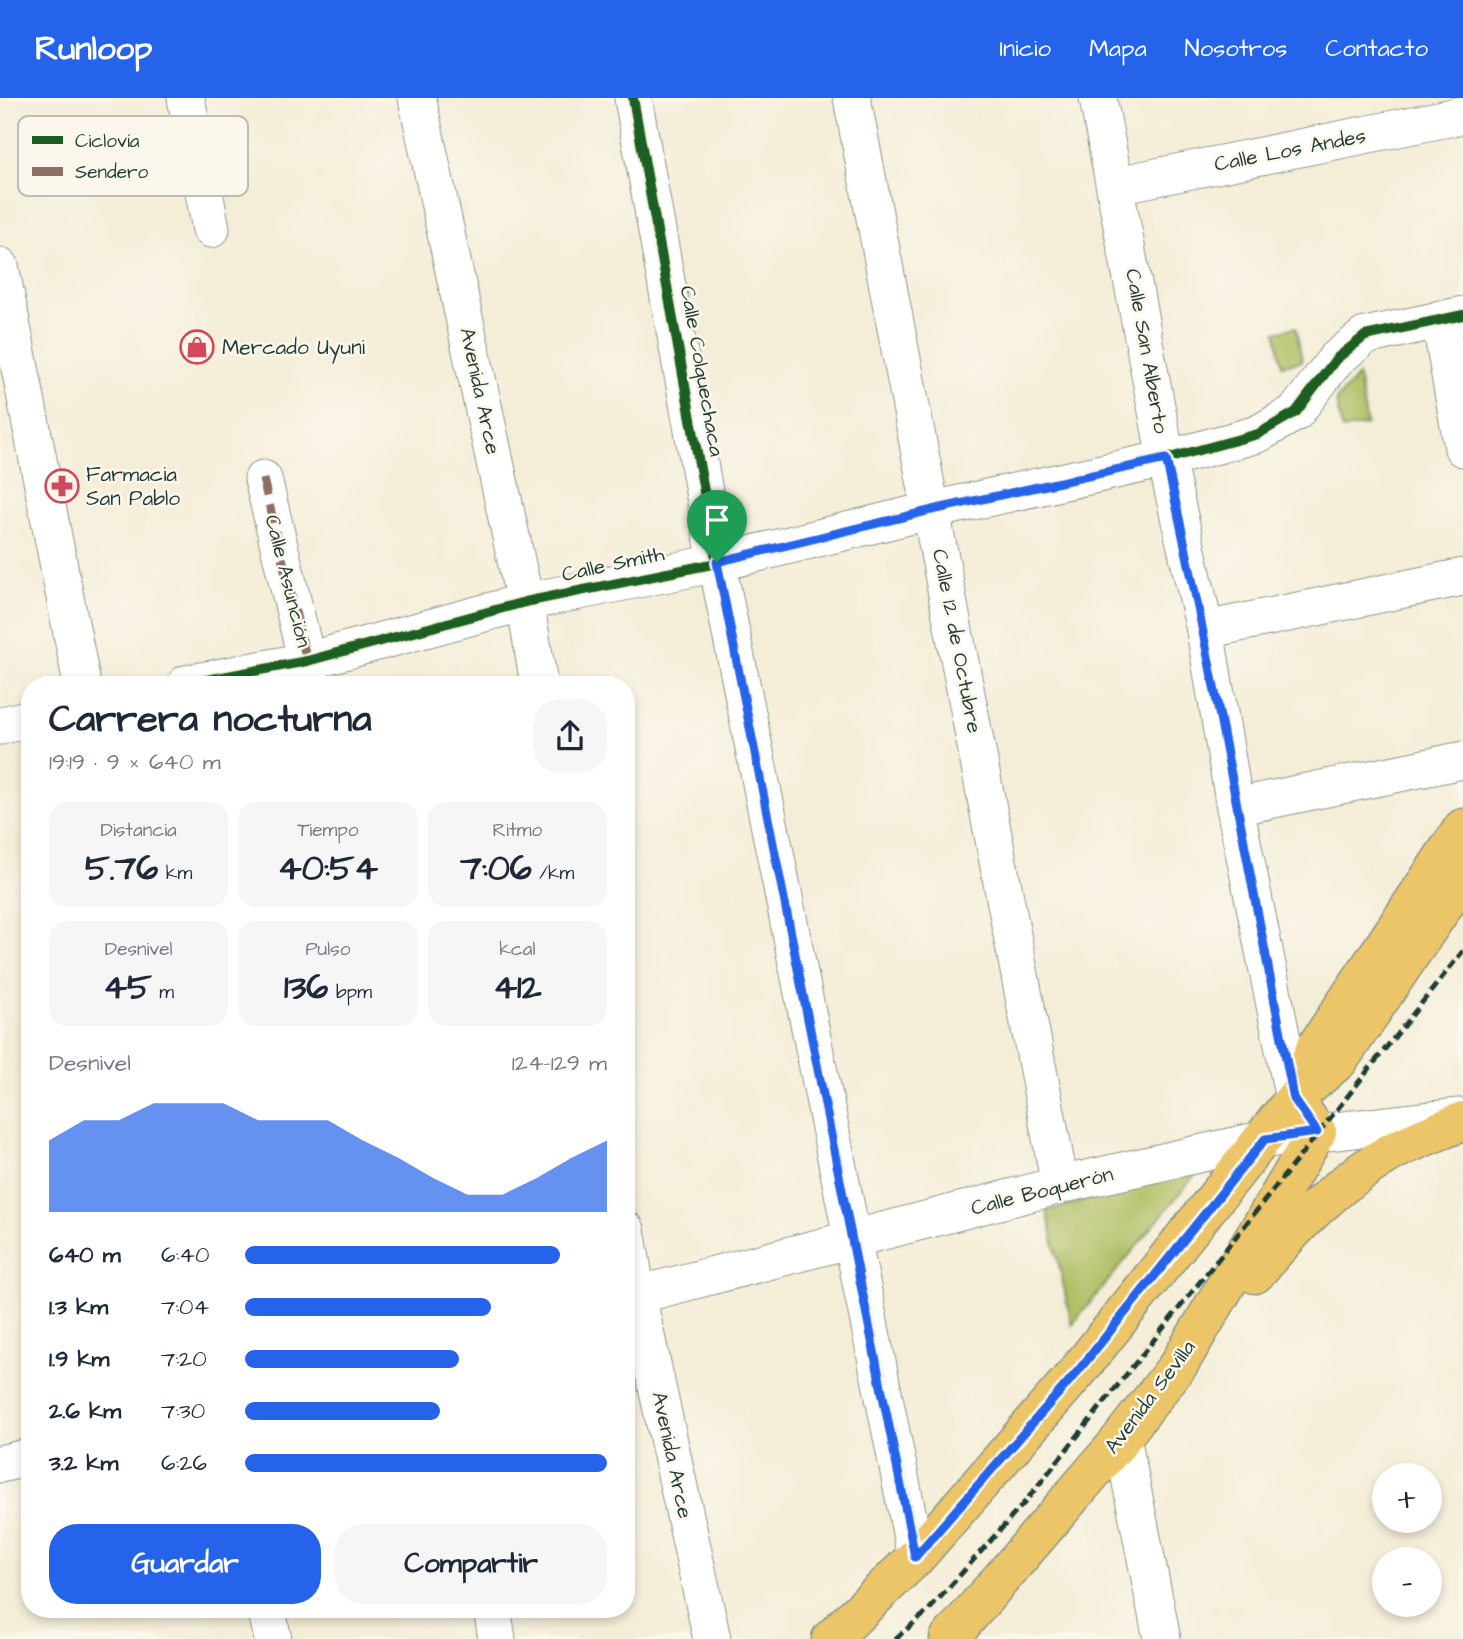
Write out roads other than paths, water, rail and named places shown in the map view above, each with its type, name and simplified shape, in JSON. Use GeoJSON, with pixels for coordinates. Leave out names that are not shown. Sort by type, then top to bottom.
{"type":"FeatureCollection","features":[{"type":"Feature","properties":{"kind":"main road"},"geometry":{"type":"LineString","coordinates":[[831,1639],[915,1557],[1078,1371],[1265,1139],[1294,1099],[1316,1047],[1463,828]]}},
{"type":"Feature","properties":{"kind":"main road"},"geometry":{"type":"LineString","coordinates":[[1294,1099],[1339,1060],[1463,877]]}},
{"type":"Feature","properties":{"kind":"main road","name":"Calle San Alberto"},"geometry":{"type":"LineString","coordinates":[[1294,1099],[1317,1132]]}},
{"type":"Feature","properties":{"kind":"main road"},"geometry":{"type":"LineString","coordinates":[[1179,1364],[1290,1232],[1340,1186],[1389,1154],[1463,1119]]}},
{"type":"Feature","properties":{"kind":"main road","name":"Avenida Sevilla"},"geometry":{"type":"LineString","coordinates":[[949,1639],[1122,1437],[1179,1364],[1317,1132]]}},
{"type":"Feature","properties":{"kind":"street"},"geometry":{"type":"LineString","coordinates":[[186,98],[189,116]]}},
{"type":"Feature","properties":{"kind":"street","name":"Avenida Arce"},"geometry":{"type":"LineString","coordinates":[[417,98],[526,602],[538,676]]}},
{"type":"Feature","properties":{"kind":"street","name":"Calle Colquechaca"},"geometry":{"type":"LineString","coordinates":[[633,98],[717,562],[915,1557]]}},
{"type":"Feature","properties":{"kind":"street","name":"Calle 12 de Octubre"},"geometry":{"type":"LineString","coordinates":[[852,98],[1060,1185]]}},
{"type":"Feature","properties":{"kind":"street","name":"Calle San Alberto"},"geometry":{"type":"LineString","coordinates":[[1098,98],[1117,185],[1166,459],[1205,630],[1235,807],[1294,1099]]}},
{"type":"Feature","properties":{"kind":"street","name":"Calle Los Andes"},"geometry":{"type":"LineString","coordinates":[[1117,185],[1463,115]]}},
{"type":"Feature","properties":{"kind":"street"},"geometry":{"type":"LineString","coordinates":[[205,196],[211,229]]}},
{"type":"Feature","properties":{"kind":"street"},"geometry":{"type":"LineString","coordinates":[[0,266],[80,676]]}},
{"type":"Feature","properties":{"kind":"street"},"geometry":{"type":"LineString","coordinates":[[1451,317],[1463,448]]}},
{"type":"Feature","properties":{"kind":"street","name":"Calle Smith"},"geometry":{"type":"LineString","coordinates":[[268,676],[309,672],[526,602],[717,562],[932,510],[1166,459],[1258,434],[1296,412],[1336,359],[1365,336],[1451,317]]}},
{"type":"Feature","properties":{"kind":"street","name":"Calle Asunción"},"geometry":{"type":"LineString","coordinates":[[263,479],[309,672]]}},
{"type":"Feature","properties":{"kind":"street"},"geometry":{"type":"LineString","coordinates":[[1205,630],[1463,577]]}},
{"type":"Feature","properties":{"kind":"street"},"geometry":{"type":"LineString","coordinates":[[0,726],[21,720]]}},
{"type":"Feature","properties":{"kind":"street"},"geometry":{"type":"LineString","coordinates":[[1235,807],[1463,760]]}},
{"type":"Feature","properties":{"kind":"street","name":"Calle Boquerón"},"geometry":{"type":"LineString","coordinates":[[635,1295],[1060,1185],[1265,1139],[1463,1119]]}},
{"type":"Feature","properties":{"kind":"street","name":"Avenida Arce"},"geometry":{"type":"LineString","coordinates":[[635,1309],[712,1639]]}},
{"type":"Feature","properties":{"kind":"street"},"geometry":{"type":"LineString","coordinates":[[1122,1437],[1162,1639]]}},
{"type":"Feature","properties":{"kind":"street"},"geometry":{"type":"LineString","coordinates":[[0,1464],[21,1459]]}},
{"type":"Feature","properties":{"kind":"street"},"geometry":{"type":"LineString","coordinates":[[268,1618],[273,1639]]}},
{"type":"Feature","properties":{"kind":"street"},"geometry":{"type":"LineString","coordinates":[[494,1618],[497,1639]]}},
{"type":"Feature","properties":{"kind":"railway"},"geometry":{"type":"LineString","coordinates":[[895,1639],[928,1611],[1025,1502],[1463,951]]}},
{"type":"Feature","properties":{"kind":"place","name":"Mercado Uyuni"},"geometry":{"type":"Point","coordinates":[197,347]}},
{"type":"Feature","properties":{"kind":"place","name":"Farmacia San Pablo"},"geometry":{"type":"Point","coordinates":[62,486]}}]}
